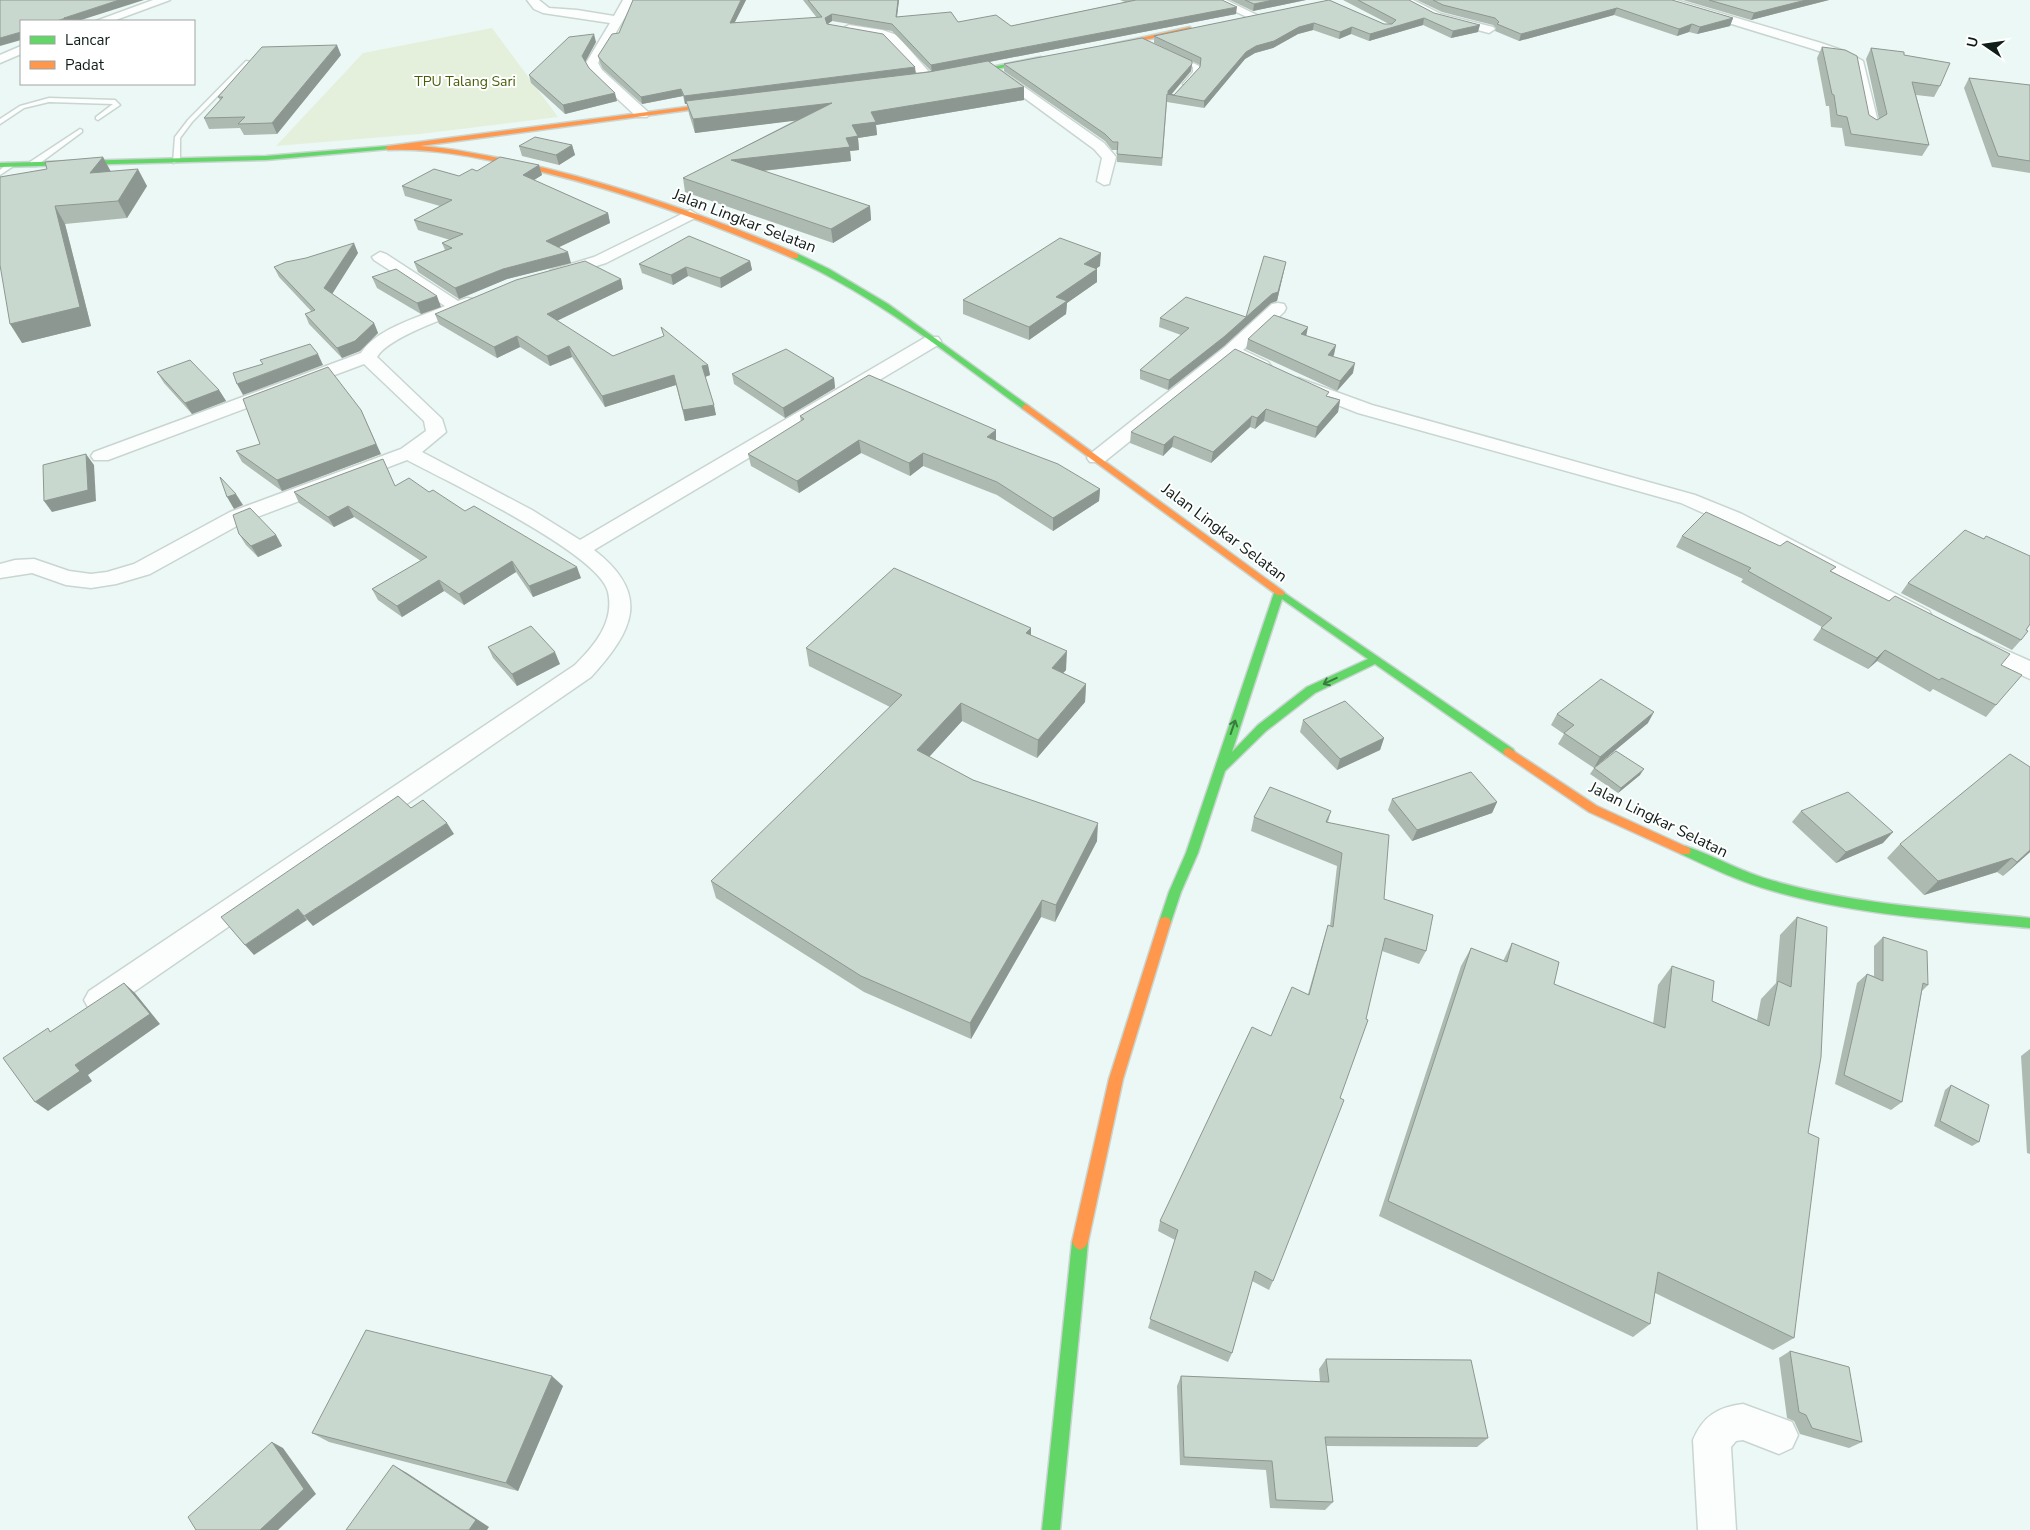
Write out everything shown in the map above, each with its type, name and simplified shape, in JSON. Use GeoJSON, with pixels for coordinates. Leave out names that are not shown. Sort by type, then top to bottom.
{"type":"FeatureCollection","features":[{"type":"Feature","properties":{"kind":"main road"},"geometry":{"type":"LineString","coordinates":[[1234,20],[1258,15]]}},
{"type":"Feature","properties":{"kind":"main road"},"geometry":{"type":"LineString","coordinates":[[1092,49],[1205,26]]}},
{"type":"Feature","properties":{"kind":"main road"},"geometry":{"type":"LineString","coordinates":[[933,78],[1056,56]]}},
{"type":"Feature","properties":{"kind":"main road"},"geometry":{"type":"LineString","coordinates":[[5,165],[266,158],[406,146],[740,102]]}},
{"type":"Feature","properties":{"kind":"main road","name":"Jalan Lingkar Selatan"},"geometry":{"type":"LineString","coordinates":[[406,146],[448,150],[551,170],[690,215],[768,244],[821,267],[864,291],[1097,458],[1279,593],[1593,809],[1734,874],[1788,890],[1926,912],[2030,923]]}},
{"type":"Feature","properties":{"kind":"main road"},"geometry":{"type":"LineString","coordinates":[[1051,1530],[1052,1503],[1078,1249],[1116,1079],[1175,892],[1192,853],[1217,773],[1279,593]]}},
{"type":"Feature","properties":{"kind":"main road"},"geometry":{"type":"LineString","coordinates":[[1217,773],[1262,728],[1311,690],[1375,660]]}},
{"type":"Feature","properties":{"kind":"street"},"geometry":{"type":"LineString","coordinates":[[105,20],[164,0]]}},
{"type":"Feature","properties":{"kind":"street"},"geometry":{"type":"LineString","coordinates":[[533,0],[538,7],[547,11],[577,13],[615,20]]}},
{"type":"Feature","properties":{"kind":"street"},"geometry":{"type":"LineString","coordinates":[[629,0],[615,20],[604,49],[592,63],[596,72],[642,114]]}},
{"type":"Feature","properties":{"kind":"street"},"geometry":{"type":"LineString","coordinates":[[1217,0],[1258,15]]}},
{"type":"Feature","properties":{"kind":"street"},"geometry":{"type":"LineString","coordinates":[[1404,0],[1437,16],[1489,29]]}},
{"type":"Feature","properties":{"kind":"street"},"geometry":{"type":"LineString","coordinates":[[1664,0],[1817,46],[1854,60],[1859,64],[1872,126]]}},
{"type":"Feature","properties":{"kind":"street"},"geometry":{"type":"LineString","coordinates":[[832,27],[888,36],[933,78]]}},
{"type":"Feature","properties":{"kind":"street"},"geometry":{"type":"LineString","coordinates":[[0,59],[20,50]]}},
{"type":"Feature","properties":{"kind":"street"},"geometry":{"type":"LineString","coordinates":[[991,68],[1099,146],[1109,158],[1104,182]]}},
{"type":"Feature","properties":{"kind":"street"},"geometry":{"type":"LineString","coordinates":[[542,277],[600,260],[690,215]]}},
{"type":"Feature","properties":{"kind":"street"},"geometry":{"type":"LineString","coordinates":[[380,257],[457,307]]}},
{"type":"Feature","properties":{"kind":"street"},"geometry":{"type":"LineString","coordinates":[[101,456],[368,357],[374,347],[389,337],[481,297]]}},
{"type":"Feature","properties":{"kind":"street"},"geometry":{"type":"LineString","coordinates":[[1097,458],[1231,351],[1278,308]]}},
{"type":"Feature","properties":{"kind":"street"},"geometry":{"type":"LineString","coordinates":[[580,549],[932,340]]}},
{"type":"Feature","properties":{"kind":"street"},"geometry":{"type":"LineString","coordinates":[[1231,351],[1325,395],[1365,409],[1688,499],[1735,519],[1936,624]]}},
{"type":"Feature","properties":{"kind":"street"},"geometry":{"type":"LineString","coordinates":[[0,571],[15,567],[34,566],[66,578],[91,581],[108,579],[142,569],[237,517],[408,453],[436,432],[433,419],[375,366],[368,357]]}},
{"type":"Feature","properties":{"kind":"street"},"geometry":{"type":"LineString","coordinates":[[98,1000],[583,671],[610,642],[620,615],[619,589],[604,569],[580,549],[511,506],[408,453]]}},
{"type":"Feature","properties":{"kind":"street"},"geometry":{"type":"LineString","coordinates":[[1962,638],[2030,671]]}},
{"type":"Feature","properties":{"kind":"street"},"geometry":{"type":"LineString","coordinates":[[1717,1530],[1712,1440],[1728,1424],[1742,1422],[1779,1435]]}},
{"type":"Feature","properties":{"kind":"lane"},"geometry":{"type":"LineString","coordinates":[[1138,40],[1154,47]]}},
{"type":"Feature","properties":{"kind":"lane"},"geometry":{"type":"LineString","coordinates":[[1169,54],[1196,66],[1196,72],[1178,93]]}},
{"type":"Feature","properties":{"kind":"lane"},"geometry":{"type":"LineString","coordinates":[[176,161],[177,138],[190,121],[248,62]]}},
{"type":"Feature","properties":{"kind":"lane"},"geometry":{"type":"LineString","coordinates":[[0,122],[22,107],[49,100],[115,102],[117,105],[98,118]]}},
{"type":"Feature","properties":{"kind":"lane"},"geometry":{"type":"LineString","coordinates":[[33,164],[80,131]]}},
{"type":"Feature","properties":{"kind":"lane"},"geometry":{"type":"LineString","coordinates":[[0,173],[5,165]]}},
{"type":"Feature","properties":{"kind":"green space","name":"TPU Talang Sari"},"geometry":{"type":"Polygon","coordinates":[[[492,28],[558,117],[420,134],[276,146],[363,53],[492,28]]]}},
{"type":"Feature","properties":{"kind":"building"},"geometry":{"type":"Polygon","coordinates":[[[0,0],[119,0],[59,20],[20,20],[20,32],[0,38],[0,0]]]}},
{"type":"Feature","properties":{"kind":"building"},"geometry":{"type":"Polygon","coordinates":[[[633,0],[741,0],[730,23],[822,17],[808,0],[898,0],[896,17],[951,12],[958,22],[996,15],[1011,26],[1136,0],[1222,0],[1237,7],[931,65],[892,24],[832,14],[825,18],[827,24],[883,34],[915,67],[684,96],[681,89],[641,97],[598,56],[612,34],[619,33],[633,0]]]}},
{"type":"Feature","properties":{"kind":"building"},"geometry":{"type":"Polygon","coordinates":[[[1245,0],[1273,0],[1254,4],[1245,0]]]}},
{"type":"Feature","properties":{"kind":"building"},"geometry":{"type":"Polygon","coordinates":[[[1329,0],[1384,24],[1392,24],[1396,20],[1358,0],[1409,0],[1434,13],[1480,25],[1453,31],[1424,18],[1370,34],[1352,27],[1340,32],[1314,23],[1299,27],[1274,41],[1256,46],[1246,52],[1204,101],[1167,94],[1162,158],[1117,154],[1118,142],[1113,142],[1105,134],[1004,64],[1142,38],[1192,61],[1192,64],[1168,91],[1168,94],[1174,95],[1200,67],[1201,58],[1154,36],[1329,0]]]}},
{"type":"Feature","properties":{"kind":"building"},"geometry":{"type":"Polygon","coordinates":[[[1433,0],[1672,0],[1733,18],[1700,27],[1692,24],[1679,29],[1617,8],[1521,34],[1497,24],[1499,22],[1495,18],[1443,5],[1433,0]]]}},
{"type":"Feature","properties":{"kind":"building"},"geometry":{"type":"Polygon","coordinates":[[[1709,0],[1806,0],[1754,13],[1709,0]]]}},
{"type":"Feature","properties":{"kind":"building"},"geometry":{"type":"Polygon","coordinates":[[[594,34],[582,56],[589,68],[615,93],[563,105],[529,75],[569,37],[594,34]]]}},
{"type":"Feature","properties":{"kind":"building"},"geometry":{"type":"Polygon","coordinates":[[[337,45],[272,123],[238,124],[245,117],[204,118],[223,97],[218,97],[262,47],[337,45]]]}},
{"type":"Feature","properties":{"kind":"building"},"geometry":{"type":"Polygon","coordinates":[[[1822,47],[1845,50],[1857,56],[1869,115],[1877,120],[1887,114],[1871,48],[1904,52],[1904,55],[1950,63],[1940,86],[1912,82],[1929,145],[1851,134],[1847,117],[1837,115],[1822,47]]]}},
{"type":"Feature","properties":{"kind":"building"},"geometry":{"type":"Polygon","coordinates":[[[988,61],[1024,87],[871,112],[876,122],[852,125],[858,136],[846,138],[850,147],[731,160],[870,206],[831,229],[683,178],[832,103],[693,119],[686,101],[929,72],[988,61]]]}},
{"type":"Feature","properties":{"kind":"building"},"geometry":{"type":"Polygon","coordinates":[[[1969,78],[2030,85],[2030,161],[1998,156],[1969,78]]]}},
{"type":"Feature","properties":{"kind":"building"},"geometry":{"type":"Polygon","coordinates":[[[535,137],[572,145],[556,155],[519,146],[535,137]]]}},
{"type":"Feature","properties":{"kind":"building"},"geometry":{"type":"Polygon","coordinates":[[[103,157],[90,173],[138,169],[118,201],[55,206],[80,307],[10,324],[0,265],[0,177],[47,169],[45,162],[103,157]]]}},
{"type":"Feature","properties":{"kind":"building"},"geometry":{"type":"Polygon","coordinates":[[[500,157],[539,165],[523,175],[608,213],[546,241],[568,252],[503,269],[455,288],[414,262],[452,248],[442,243],[463,234],[414,220],[452,200],[402,186],[434,169],[459,176],[472,169],[477,171],[500,157]]]}},
{"type":"Feature","properties":{"kind":"building"},"geometry":{"type":"Polygon","coordinates":[[[689,236],[750,261],[720,278],[686,267],[671,275],[639,264],[689,236]]]}},
{"type":"Feature","properties":{"kind":"building"},"geometry":{"type":"Polygon","coordinates":[[[1060,238],[1101,253],[1084,264],[1097,269],[1056,297],[1067,301],[1029,327],[963,300],[1060,238]]]}},
{"type":"Feature","properties":{"kind":"building"},"geometry":{"type":"Polygon","coordinates":[[[354,243],[324,288],[374,323],[355,341],[337,348],[305,314],[315,310],[274,267],[354,243]]]}},
{"type":"Feature","properties":{"kind":"building"},"geometry":{"type":"Polygon","coordinates":[[[1264,256],[1286,262],[1278,292],[1272,294],[1225,336],[1169,380],[1140,370],[1189,328],[1160,318],[1186,297],[1246,317],[1264,256]]]}},
{"type":"Feature","properties":{"kind":"building"},"geometry":{"type":"Polygon","coordinates":[[[585,261],[621,279],[547,314],[613,356],[664,336],[661,327],[708,365],[702,366],[714,405],[683,410],[674,375],[602,396],[569,346],[547,356],[517,336],[494,347],[435,314],[516,280],[585,261]]]}},
{"type":"Feature","properties":{"kind":"building"},"geometry":{"type":"Polygon","coordinates":[[[396,269],[437,296],[417,303],[372,277],[396,269]]]}},
{"type":"Feature","properties":{"kind":"building"},"geometry":{"type":"Polygon","coordinates":[[[1274,315],[1308,327],[1301,334],[1336,345],[1328,355],[1355,363],[1340,381],[1248,339],[1274,315]]]}},
{"type":"Feature","properties":{"kind":"building"},"geometry":{"type":"Polygon","coordinates":[[[310,344],[318,354],[237,384],[233,373],[263,364],[260,360],[310,344]]]}},
{"type":"Feature","properties":{"kind":"building"},"geometry":{"type":"Polygon","coordinates":[[[786,349],[834,378],[783,408],[732,374],[786,349]]]}},
{"type":"Feature","properties":{"kind":"building"},"geometry":{"type":"Polygon","coordinates":[[[1235,349],[1329,392],[1326,396],[1340,400],[1317,427],[1266,409],[1257,418],[1252,416],[1213,452],[1174,436],[1164,445],[1131,432],[1235,349]]]}},
{"type":"Feature","properties":{"kind":"building"},"geometry":{"type":"Polygon","coordinates":[[[190,360],[219,390],[185,403],[157,372],[190,360]]]}},
{"type":"Feature","properties":{"kind":"building"},"geometry":{"type":"Polygon","coordinates":[[[328,367],[361,410],[376,444],[277,480],[236,451],[260,444],[243,399],[328,367]]]}},
{"type":"Feature","properties":{"kind":"building"},"geometry":{"type":"Polygon","coordinates":[[[869,375],[996,430],[987,437],[1058,464],[1100,489],[1053,518],[997,482],[923,453],[909,463],[859,440],[797,481],[748,454],[804,419],[800,416],[869,375]]]}},
{"type":"Feature","properties":{"kind":"building"},"geometry":{"type":"Polygon","coordinates":[[[86,454],[88,490],[44,501],[43,465],[86,454]]]}},
{"type":"Feature","properties":{"kind":"building"},"geometry":{"type":"Polygon","coordinates":[[[383,459],[395,486],[409,478],[429,492],[433,490],[465,511],[474,506],[577,567],[529,586],[512,561],[459,594],[439,580],[397,606],[372,589],[427,557],[348,506],[328,517],[294,492],[383,459]]]}},
{"type":"Feature","properties":{"kind":"building"},"geometry":{"type":"Polygon","coordinates":[[[220,477],[236,494],[227,497],[220,477]]]}},
{"type":"Feature","properties":{"kind":"building"},"geometry":{"type":"Polygon","coordinates":[[[250,508],[276,535],[251,546],[239,534],[233,515],[250,508]]]}},
{"type":"Feature","properties":{"kind":"building"},"geometry":{"type":"Polygon","coordinates":[[[1706,512],[1780,546],[1787,541],[1836,567],[1830,571],[1889,601],[1895,596],[2010,654],[2001,665],[2022,675],[1996,705],[1942,678],[1939,680],[1885,650],[1877,658],[1821,628],[1832,618],[1748,571],[1751,568],[1682,536],[1706,512]]]}},
{"type":"Feature","properties":{"kind":"building"},"geometry":{"type":"Polygon","coordinates":[[[1965,530],[1984,539],[1986,536],[2030,556],[2030,624],[2026,630],[2028,631],[2021,640],[1908,583],[1965,530]]]}},
{"type":"Feature","properties":{"kind":"building"},"geometry":{"type":"Polygon","coordinates":[[[894,568],[1031,628],[1026,633],[1067,651],[1052,668],[1086,684],[1038,740],[961,703],[917,750],[973,780],[1098,823],[1056,905],[1042,900],[970,1023],[861,976],[711,881],[902,695],[806,648],[894,568]]]}},
{"type":"Feature","properties":{"kind":"building"},"geometry":{"type":"Polygon","coordinates":[[[531,626],[555,652],[512,674],[488,647],[531,626]]]}},
{"type":"Feature","properties":{"kind":"building"},"geometry":{"type":"Polygon","coordinates":[[[1601,679],[1654,712],[1600,757],[1564,733],[1574,725],[1557,714],[1601,679]]]}},
{"type":"Feature","properties":{"kind":"building"},"geometry":{"type":"Polygon","coordinates":[[[1345,701],[1384,738],[1340,759],[1303,720],[1345,701]]]}},
{"type":"Feature","properties":{"kind":"building"},"geometry":{"type":"Polygon","coordinates":[[[1616,751],[1644,769],[1621,788],[1594,768],[1616,751]]]}},
{"type":"Feature","properties":{"kind":"building"},"geometry":{"type":"Polygon","coordinates":[[[2010,754],[2030,767],[2030,850],[2017,862],[2012,858],[1938,881],[1900,844],[2010,754]]]}},
{"type":"Feature","properties":{"kind":"building"},"geometry":{"type":"Polygon","coordinates":[[[1471,772],[1497,802],[1417,830],[1392,799],[1471,772]]]}},
{"type":"Feature","properties":{"kind":"building"},"geometry":{"type":"Polygon","coordinates":[[[1270,787],[1331,811],[1326,822],[1389,835],[1384,899],[1433,915],[1426,951],[1385,938],[1366,1019],[1368,1020],[1340,1098],[1344,1100],[1273,1281],[1255,1271],[1232,1353],[1150,1319],[1178,1230],[1160,1221],[1252,1027],[1271,1036],[1292,987],[1309,995],[1328,925],[1333,927],[1342,853],[1254,817],[1270,787]]]}},
{"type":"Feature","properties":{"kind":"building"},"geometry":{"type":"Polygon","coordinates":[[[1848,792],[1893,832],[1846,852],[1801,811],[1848,792]]]}},
{"type":"Feature","properties":{"kind":"building"},"geometry":{"type":"Polygon","coordinates":[[[398,796],[411,808],[423,800],[447,823],[304,916],[298,909],[245,945],[221,917],[398,796]]]}},
{"type":"Feature","properties":{"kind":"building"},"geometry":{"type":"Polygon","coordinates":[[[1797,917],[1827,927],[1821,1057],[1808,1133],[1819,1138],[1794,1338],[1658,1272],[1650,1324],[1388,1201],[1471,948],[1507,962],[1512,943],[1559,962],[1554,984],[1665,1028],[1672,966],[1714,981],[1712,1001],[1769,1026],[1778,981],[1791,987],[1797,917]]]}},
{"type":"Feature","properties":{"kind":"building"},"geometry":{"type":"Polygon","coordinates":[[[1883,937],[1927,951],[1928,985],[1923,983],[1902,1102],[1844,1075],[1867,974],[1883,981],[1883,937]]]}},
{"type":"Feature","properties":{"kind":"building"},"geometry":{"type":"Polygon","coordinates":[[[124,983],[150,1014],[75,1065],[80,1071],[35,1102],[3,1058],[48,1028],[50,1032],[124,983]]]}},
{"type":"Feature","properties":{"kind":"building"},"geometry":{"type":"Polygon","coordinates":[[[1951,1085],[1989,1105],[1979,1142],[1940,1121],[1951,1085]]]}},
{"type":"Feature","properties":{"kind":"building"},"geometry":{"type":"Polygon","coordinates":[[[366,1330],[552,1376],[506,1483],[312,1433],[366,1330]]]}},
{"type":"Feature","properties":{"kind":"building"},"geometry":{"type":"Polygon","coordinates":[[[1790,1351],[1849,1367],[1862,1442],[1812,1428],[1806,1415],[1799,1412],[1790,1351]]]}},
{"type":"Feature","properties":{"kind":"building"},"geometry":{"type":"Polygon","coordinates":[[[1326,1359],[1471,1360],[1488,1438],[1325,1437],[1333,1502],[1276,1500],[1272,1461],[1184,1457],[1181,1376],[1329,1382],[1326,1359]]]}},
{"type":"Feature","properties":{"kind":"building"},"geometry":{"type":"Polygon","coordinates":[[[272,1442],[304,1489],[260,1530],[196,1530],[188,1517],[272,1442]]]}},
{"type":"Feature","properties":{"kind":"building"},"geometry":{"type":"Polygon","coordinates":[[[393,1465],[476,1520],[469,1530],[346,1530],[393,1465]]]}},
{"type":"Feature","properties":{"kind":"traffic: fast"},"geometry":{"type":"LineString","coordinates":[[960,74],[1041,59]]}},
{"type":"Feature","properties":{"kind":"traffic: fast"},"geometry":{"type":"LineString","coordinates":[[0,165],[266,158],[388,148]]}},
{"type":"Feature","properties":{"kind":"traffic: fast"},"geometry":{"type":"LineString","coordinates":[[795,256],[856,287],[943,345],[1026,407]]}},
{"type":"Feature","properties":{"kind":"traffic: fast"},"geometry":{"type":"LineString","coordinates":[[1165,922],[1175,892],[1192,853],[1279,593]]}},
{"type":"Feature","properties":{"kind":"traffic: fast"},"geometry":{"type":"LineString","coordinates":[[1280,593],[1509,752]]}},
{"type":"Feature","properties":{"kind":"traffic: fast"},"geometry":{"type":"LineString","coordinates":[[1222,768],[1262,728],[1311,690],[1375,660]]}},
{"type":"Feature","properties":{"kind":"traffic: fast"},"geometry":{"type":"LineString","coordinates":[[1685,851],[1762,883],[1788,890],[1848,902],[2030,923]]}},
{"type":"Feature","properties":{"kind":"traffic: fast"},"geometry":{"type":"LineString","coordinates":[[1051,1530],[1080,1242]]}},
{"type":"Feature","properties":{"kind":"traffic: slow"},"geometry":{"type":"LineString","coordinates":[[1107,46],[1190,29]]}},
{"type":"Feature","properties":{"kind":"traffic: slow"},"geometry":{"type":"LineString","coordinates":[[406,146],[724,104]]}},
{"type":"Feature","properties":{"kind":"traffic: slow"},"geometry":{"type":"LineString","coordinates":[[388,148],[414,147],[454,152],[531,167],[608,187],[685,212],[795,256]]}},
{"type":"Feature","properties":{"kind":"traffic: slow"},"geometry":{"type":"LineString","coordinates":[[1026,407],[1280,593]]}},
{"type":"Feature","properties":{"kind":"traffic: slow"},"geometry":{"type":"LineString","coordinates":[[1509,752],[1593,809],[1685,851]]}},
{"type":"Feature","properties":{"kind":"traffic: slow"},"geometry":{"type":"LineString","coordinates":[[1080,1242],[1116,1079],[1165,922]]}}]}
